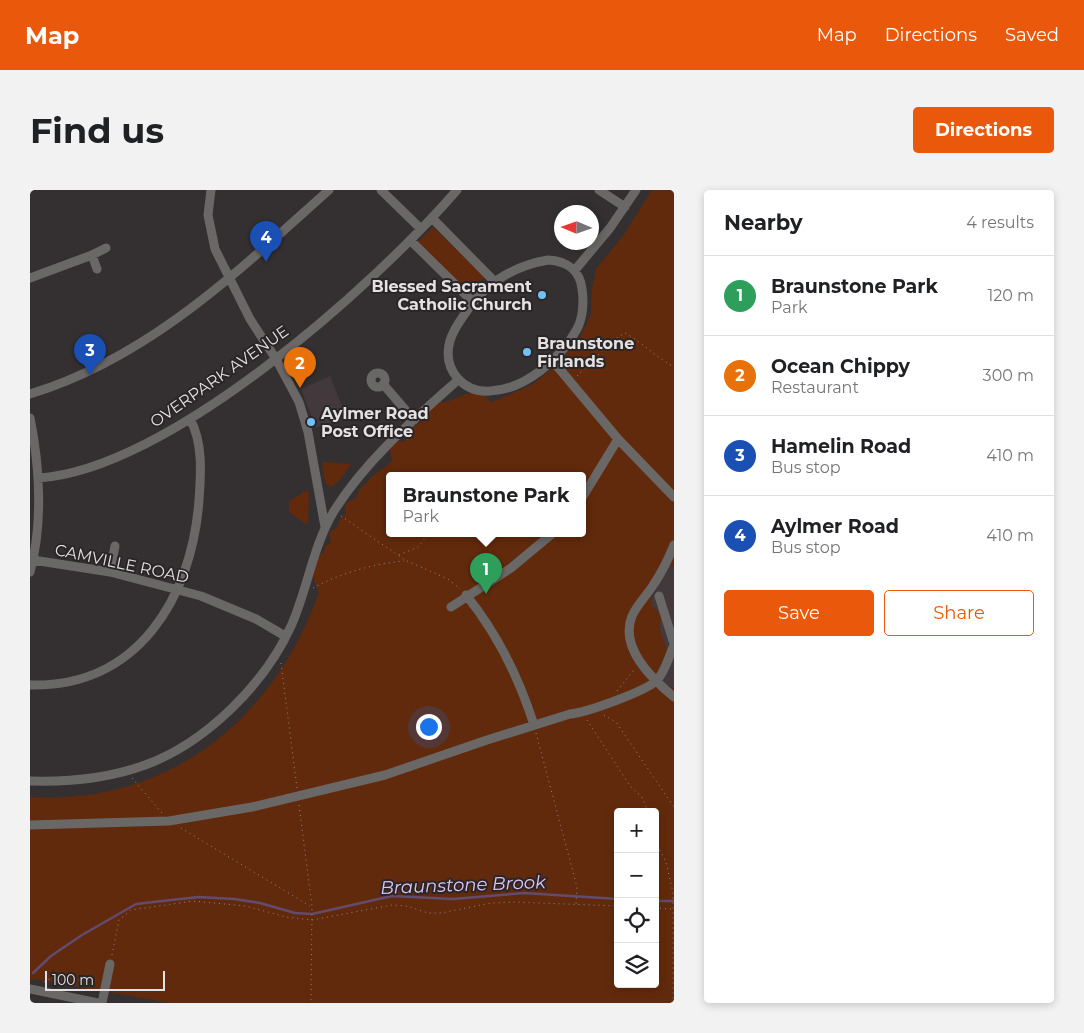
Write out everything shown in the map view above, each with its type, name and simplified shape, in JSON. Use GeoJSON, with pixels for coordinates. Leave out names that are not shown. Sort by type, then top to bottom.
{"type":"FeatureCollection","features":[{"type":"Feature","properties":{"kind":"street"},"geometry":{"type":"LineString","coordinates":[[211,190],[208,215],[215,250],[250,319],[291,385],[308,432],[325,527]]}},
{"type":"Feature","properties":{"kind":"street"},"geometry":{"type":"LineString","coordinates":[[30,394],[60,385],[138,346],[183,316],[230,278],[328,190]]}},
{"type":"Feature","properties":{"kind":"street"},"geometry":{"type":"LineString","coordinates":[[381,190],[421,229]]}},
{"type":"Feature","properties":{"kind":"street","name":"OVERPARK AVENUE"},"geometry":{"type":"LineString","coordinates":[[38,478],[71,474],[114,459],[190,419],[276,359],[410,240],[457,190]]}},
{"type":"Feature","properties":{"kind":"street"},"geometry":{"type":"LineString","coordinates":[[599,190],[625,207]]}},
{"type":"Feature","properties":{"kind":"street"},"geometry":{"type":"LineString","coordinates":[[575,270],[625,207],[636,190]]}},
{"type":"Feature","properties":{"kind":"street"},"geometry":{"type":"LineString","coordinates":[[432,218],[495,282]]}},
{"type":"Feature","properties":{"kind":"street"},"geometry":{"type":"LineString","coordinates":[[410,240],[474,302]]}},
{"type":"Feature","properties":{"kind":"street"},"geometry":{"type":"LineString","coordinates":[[30,278],[106,248]]}},
{"type":"Feature","properties":{"kind":"street"},"geometry":{"type":"LineString","coordinates":[[92,255],[97,269]]}},
{"type":"Feature","properties":{"kind":"street"},"geometry":{"type":"LineString","coordinates":[[548,260],[560,261],[575,270],[582,283],[584,302],[578,328],[559,354],[535,374],[512,387],[491,392],[468,388],[458,380],[449,359],[449,345],[455,328],[474,302],[495,282],[530,263],[548,260]]}},
{"type":"Feature","properties":{"kind":"street"},"geometry":{"type":"LineString","coordinates":[[552,360],[618,439],[674,497]]}},
{"type":"Feature","properties":{"kind":"street"},"geometry":{"type":"LineString","coordinates":[[30,781],[72,780],[146,765],[187,744],[228,712],[256,683],[277,652],[304,593],[325,527],[334,510],[363,469],[458,380]]}},
{"type":"Feature","properties":{"kind":"street"},"geometry":{"type":"LineString","coordinates":[[383,384],[414,420]]}},
{"type":"Feature","properties":{"kind":"street"},"geometry":{"type":"LineString","coordinates":[[30,418],[38,478],[33,560],[30,572]]}},
{"type":"Feature","properties":{"kind":"street"},"geometry":{"type":"LineString","coordinates":[[30,685],[60,685],[101,671],[126,656],[158,625],[178,590],[196,532],[201,481],[197,431],[190,419]]}},
{"type":"Feature","properties":{"kind":"street"},"geometry":{"type":"LineString","coordinates":[[586,491],[618,439]]}},
{"type":"Feature","properties":{"kind":"street"},"geometry":{"type":"LineString","coordinates":[[451,607],[466,595],[511,568],[548,537]]}},
{"type":"Feature","properties":{"kind":"street"},"geometry":{"type":"LineString","coordinates":[[110,572],[115,546]]}},
{"type":"Feature","properties":{"kind":"street"},"geometry":{"type":"LineString","coordinates":[[674,546],[661,573],[633,614],[630,633],[641,663],[656,682],[674,697]]}},
{"type":"Feature","properties":{"kind":"street","name":"CAMVILLE ROAD"},"geometry":{"type":"LineString","coordinates":[[33,560],[110,572],[201,596],[230,608],[285,636]]}},
{"type":"Feature","properties":{"kind":"street"},"geometry":{"type":"LineString","coordinates":[[466,595],[489,626],[516,677],[534,725]]}},
{"type":"Feature","properties":{"kind":"street"},"geometry":{"type":"LineString","coordinates":[[30,825],[169,821],[298,797],[385,775],[570,714],[582,714],[656,682],[674,645],[659,596]]}},
{"type":"Feature","properties":{"kind":"street"},"geometry":{"type":"LineString","coordinates":[[102,1003],[110,964]]}},
{"type":"Feature","properties":{"kind":"street"},"geometry":{"type":"LineString","coordinates":[[30,989],[98,1003]]}},
{"type":"Feature","properties":{"kind":"path"},"geometry":{"type":"LineString","coordinates":[[570,382],[612,341],[625,334],[641,342],[655,356],[674,367]]}},
{"type":"Feature","properties":{"kind":"path"},"geometry":{"type":"LineString","coordinates":[[334,510],[398,556],[448,578],[466,595]]}},
{"type":"Feature","properties":{"kind":"path"},"geometry":{"type":"LineString","coordinates":[[398,556],[418,547],[426,537]]}},
{"type":"Feature","properties":{"kind":"path"},"geometry":{"type":"LineString","coordinates":[[304,593],[349,573],[385,563],[405,560]]}},
{"type":"Feature","properties":{"kind":"path"},"geometry":{"type":"LineString","coordinates":[[277,652],[282,669],[312,906],[311,1003]]}},
{"type":"Feature","properties":{"kind":"path"},"geometry":{"type":"LineString","coordinates":[[617,691],[641,663]]}},
{"type":"Feature","properties":{"kind":"path"},"geometry":{"type":"LineString","coordinates":[[595,708],[616,722],[674,807]]}},
{"type":"Feature","properties":{"kind":"path"},"geometry":{"type":"LineString","coordinates":[[582,714],[630,786],[642,797],[646,808]]}},
{"type":"Feature","properties":{"kind":"path"},"geometry":{"type":"LineString","coordinates":[[534,725],[577,892],[576,904]]}},
{"type":"Feature","properties":{"kind":"path"},"geometry":{"type":"LineString","coordinates":[[125,770],[169,821],[312,906]]}},
{"type":"Feature","properties":{"kind":"path"},"geometry":{"type":"LineString","coordinates":[[659,849],[666,862],[673,893],[673,1003]]}},
{"type":"Feature","properties":{"kind":"path"},"geometry":{"type":"LineString","coordinates":[[110,964],[119,920],[131,910],[193,902],[246,906],[286,917],[312,919],[392,905],[406,906],[428,913],[441,913],[491,903],[614,906]]}},
{"type":"Feature","properties":{"kind":"path"},"geometry":{"type":"LineString","coordinates":[[659,908],[674,909]]}},
{"type":"Feature","properties":{"kind":"path"},"geometry":{"type":"LineString","coordinates":[[40,992],[43,983],[49,978],[84,981]]}},
{"type":"Feature","properties":{"kind":"shaded area"},"geometry":{"type":"Polygon","coordinates":[[[652,190],[674,190],[674,566],[667,567],[651,597],[652,606],[658,611],[661,618],[660,630],[667,650],[660,681],[674,689],[674,1003],[170,1003],[30,980],[30,797],[80,796],[127,786],[171,769],[210,745],[245,715],[275,678],[300,637],[319,592],[314,577],[314,566],[319,556],[324,552],[325,546],[331,543],[329,532],[337,528],[339,521],[346,513],[345,504],[356,498],[360,488],[392,461],[390,449],[396,441],[405,442],[411,429],[422,421],[421,416],[440,400],[443,403],[481,391],[490,402],[533,384],[557,365],[580,338],[591,314],[592,289],[596,269],[623,236],[652,190]]]}},
{"type":"Feature","properties":{"kind":"shaded area"},"geometry":{"type":"Polygon","coordinates":[[[433,227],[485,277],[469,293],[418,242],[433,227]]]}},
{"type":"Feature","properties":{"kind":"shaded area"},"geometry":{"type":"Polygon","coordinates":[[[330,376],[347,419],[316,428],[301,389],[330,376]]]}},
{"type":"Feature","properties":{"kind":"shaded area"},"geometry":{"type":"Polygon","coordinates":[[[322,462],[351,464],[338,482],[331,487],[325,483],[322,462]]]}},
{"type":"Feature","properties":{"kind":"shaded area"},"geometry":{"type":"Polygon","coordinates":[[[306,491],[309,492],[308,523],[306,524],[289,512],[289,501],[306,491]]]}},
{"type":"Feature","properties":{"kind":"shaded area"},"geometry":{"type":"Polygon","coordinates":[[[674,555],[674,689],[660,681],[638,624],[674,555]]]}},
{"type":"Feature","properties":{"kind":"waterway","name":"Braunstone Brook"},"geometry":{"type":"LineString","coordinates":[[33,973],[51,956],[82,935],[136,904],[199,897],[234,899],[260,903],[295,913],[312,914],[392,896],[453,899],[524,893],[614,899]]}},
{"type":"Feature","properties":{"kind":"waterway","name":"Braunstone Brook"},"geometry":{"type":"LineString","coordinates":[[659,901],[674,901]]}},
{"type":"Feature","properties":{"kind":"place","name":"Aylmer Road"},"geometry":{"type":"Point","coordinates":[266,262]}},
{"type":"Feature","properties":{"kind":"place","name":"Blessed Sacrament Catholic Church"},"geometry":{"type":"Point","coordinates":[542,295]}},
{"type":"Feature","properties":{"kind":"place","name":"Braunstone Firlands"},"geometry":{"type":"Point","coordinates":[527,352]}},
{"type":"Feature","properties":{"kind":"place","name":"Hamelin Road"},"geometry":{"type":"Point","coordinates":[90,375]}},
{"type":"Feature","properties":{"kind":"place","name":"Ocean Chippy"},"geometry":{"type":"Point","coordinates":[300,388]}},
{"type":"Feature","properties":{"kind":"place","name":"Aylmer Road Post Office"},"geometry":{"type":"Point","coordinates":[311,422]}},
{"type":"Feature","properties":{"kind":"place","name":"Braunstone Park"},"geometry":{"type":"Point","coordinates":[486,594]}}]}
